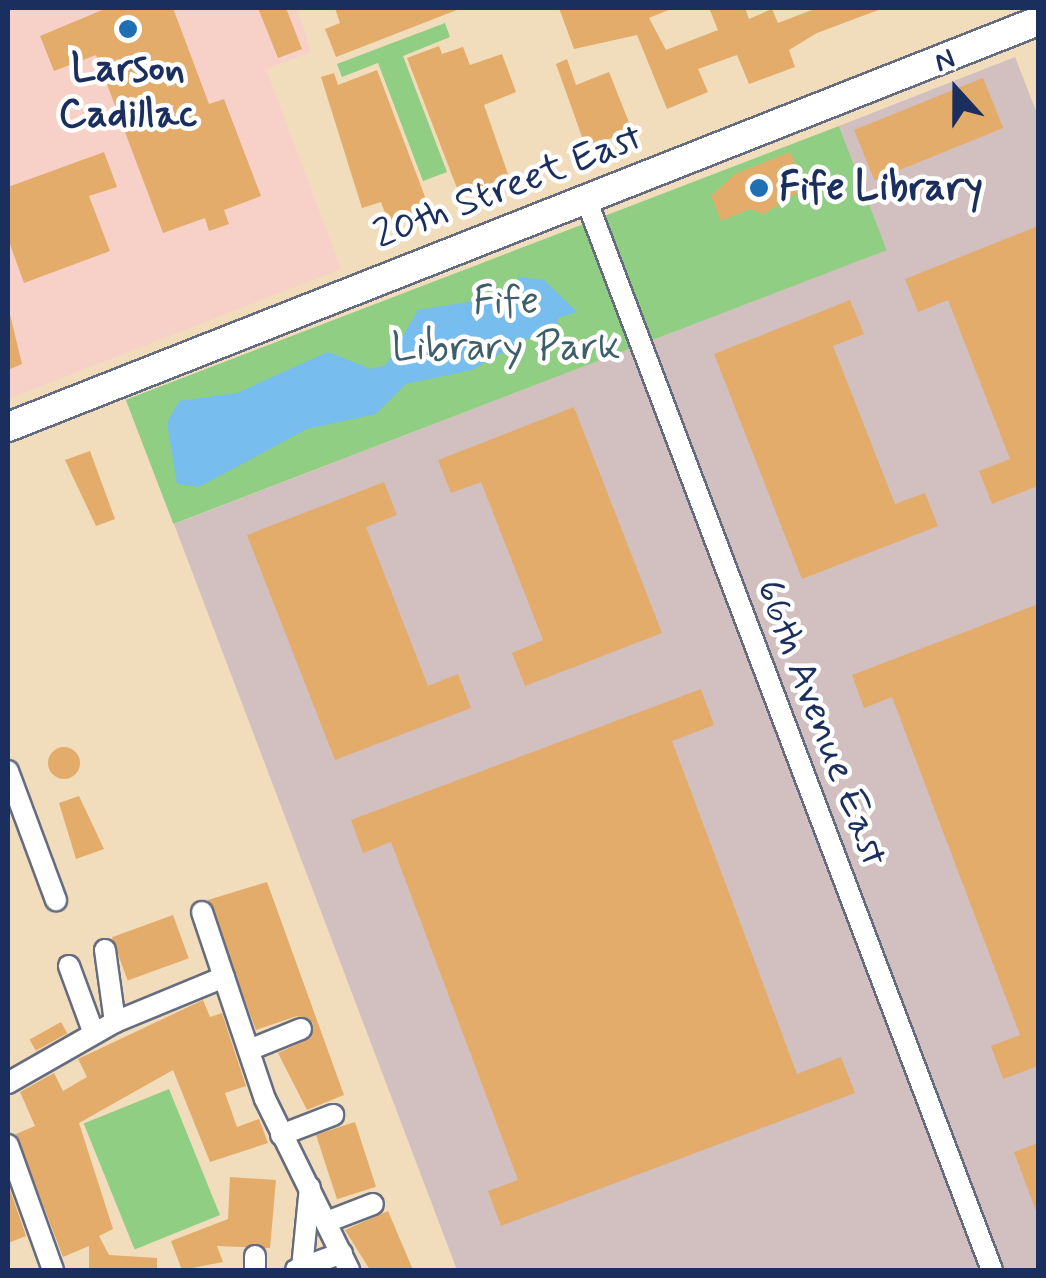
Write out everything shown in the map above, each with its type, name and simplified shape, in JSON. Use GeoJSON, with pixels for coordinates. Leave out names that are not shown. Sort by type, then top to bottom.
{"type":"FeatureCollection","features":[{"type":"Feature","properties":{"kind":"main road","name":"20th Street East"},"geometry":{"type":"LineString","coordinates":[[8,427],[1038,21]]}},
{"type":"Feature","properties":{"kind":"street","name":"66th Avenue East"},"geometry":{"type":"LineString","coordinates":[[586,199],[992,1270]]}},
{"type":"Feature","properties":{"kind":"street"},"geometry":{"type":"LineString","coordinates":[[8,771],[56,900]]}},
{"type":"Feature","properties":{"kind":"street"},"geometry":{"type":"LineString","coordinates":[[202,912],[281,1135],[310,1186],[329,1220],[346,1262],[299,1269],[310,1186]]}},
{"type":"Feature","properties":{"kind":"street"},"geometry":{"type":"LineString","coordinates":[[105,950],[115,1022]]}},
{"type":"Feature","properties":{"kind":"street"},"geometry":{"type":"LineString","coordinates":[[69,966],[94,1034]]}},
{"type":"Feature","properties":{"kind":"street"},"geometry":{"type":"LineString","coordinates":[[8,1083],[115,1022],[224,977]]}},
{"type":"Feature","properties":{"kind":"street"},"geometry":{"type":"LineString","coordinates":[[249,1050],[301,1029]]}},
{"type":"Feature","properties":{"kind":"street"},"geometry":{"type":"LineString","coordinates":[[281,1135],[333,1115]]}},
{"type":"Feature","properties":{"kind":"street"},"geometry":{"type":"LineString","coordinates":[[8,1145],[53,1270]]}},
{"type":"Feature","properties":{"kind":"street"},"geometry":{"type":"LineString","coordinates":[[329,1220],[373,1204]]}},
{"type":"Feature","properties":{"kind":"shaded area"},"geometry":{"type":"Polygon","coordinates":[[[8,8],[297,8],[311,52],[266,69],[341,269],[8,399],[8,8]]]}},
{"type":"Feature","properties":{"kind":"shaded area"},"geometry":{"type":"Polygon","coordinates":[[[1015,57],[1038,116],[1038,1270],[457,1270],[174,524],[886,250],[839,126],[1015,57]]]}},
{"type":"Feature","properties":{"kind":"green space"},"geometry":{"type":"Polygon","coordinates":[[[445,23],[450,37],[403,56],[447,172],[423,181],[378,63],[342,77],[337,64],[445,23]]]}},
{"type":"Feature","properties":{"kind":"green space","name":"Fife Library Park"},"geometry":{"type":"Polygon","coordinates":[[[839,126],[887,250],[173,524],[126,400],[839,126]]]}},
{"type":"Feature","properties":{"kind":"green space"},"geometry":{"type":"Polygon","coordinates":[[[169,1089],[220,1215],[135,1250],[84,1123],[169,1089]]]}},
{"type":"Feature","properties":{"kind":"water"},"geometry":{"type":"Polygon","coordinates":[[[520,277],[544,280],[577,312],[558,318],[558,333],[526,339],[472,370],[406,384],[376,414],[307,429],[199,487],[177,484],[167,423],[179,401],[237,393],[328,352],[371,369],[386,365],[418,310],[493,298],[520,277]]]}},
{"type":"Feature","properties":{"kind":"building"},"geometry":{"type":"Polygon","coordinates":[[[107,8],[173,8],[209,104],[224,99],[261,196],[224,210],[229,224],[209,231],[205,218],[163,233],[96,55],[54,71],[40,36],[107,8]]]}},
{"type":"Feature","properties":{"kind":"building"},"geometry":{"type":"Polygon","coordinates":[[[258,8],[286,8],[302,49],[278,58],[258,8]]]}},
{"type":"Feature","properties":{"kind":"building"},"geometry":{"type":"Polygon","coordinates":[[[335,8],[462,8],[336,57],[325,29],[340,23],[335,8]]]}},
{"type":"Feature","properties":{"kind":"building"},"geometry":{"type":"Polygon","coordinates":[[[559,8],[673,8],[649,18],[666,50],[718,30],[709,8],[745,8],[749,19],[772,9],[778,23],[817,8],[881,9],[817,33],[789,50],[795,67],[749,84],[737,55],[698,69],[708,92],[667,109],[637,35],[574,49],[559,8]]]}},
{"type":"Feature","properties":{"kind":"building"},"geometry":{"type":"Polygon","coordinates":[[[439,46],[442,54],[463,47],[470,65],[502,54],[516,92],[484,105],[509,177],[460,196],[407,58],[439,46]]]}},
{"type":"Feature","properties":{"kind":"building"},"geometry":{"type":"Polygon","coordinates":[[[567,59],[576,85],[609,72],[632,130],[586,148],[556,64],[567,59]]]}},
{"type":"Feature","properties":{"kind":"building"},"geometry":{"type":"Polygon","coordinates":[[[377,70],[430,210],[390,226],[381,202],[362,208],[321,77],[334,73],[338,85],[377,70]]]}},
{"type":"Feature","properties":{"kind":"building"},"geometry":{"type":"Polygon","coordinates":[[[983,78],[1003,128],[874,180],[854,130],[983,78]]]}},
{"type":"Feature","properties":{"kind":"building"},"geometry":{"type":"Polygon","coordinates":[[[104,152],[117,187],[89,196],[110,251],[24,283],[8,239],[8,187],[104,152]]]}},
{"type":"Feature","properties":{"kind":"building"},"geometry":{"type":"Polygon","coordinates":[[[790,152],[805,188],[764,214],[750,209],[721,221],[711,196],[735,174],[790,152]]]}},
{"type":"Feature","properties":{"kind":"building"},"geometry":{"type":"Polygon","coordinates":[[[1038,226],[1038,486],[992,504],[979,471],[1010,459],[948,300],[918,312],[905,279],[1038,226]]]}},
{"type":"Feature","properties":{"kind":"building"},"geometry":{"type":"Polygon","coordinates":[[[850,300],[864,334],[833,346],[895,504],[925,493],[938,526],[802,579],[714,354],[850,300]]]}},
{"type":"Feature","properties":{"kind":"building"},"geometry":{"type":"Polygon","coordinates":[[[8,306],[22,364],[8,370],[8,306]]]}},
{"type":"Feature","properties":{"kind":"building"},"geometry":{"type":"Polygon","coordinates":[[[574,407],[662,633],[525,686],[512,653],[543,640],[481,482],[451,493],[438,460],[574,407]]]}},
{"type":"Feature","properties":{"kind":"building"},"geometry":{"type":"Polygon","coordinates":[[[90,451],[115,519],[96,526],[65,460],[90,451]]]}},
{"type":"Feature","properties":{"kind":"building"},"geometry":{"type":"Polygon","coordinates":[[[384,482],[397,515],[366,527],[428,686],[458,674],[471,708],[335,760],[247,535],[384,482]]]}},
{"type":"Feature","properties":{"kind":"building"},"geometry":{"type":"Polygon","coordinates":[[[1038,604],[1038,1066],[1003,1079],[991,1046],[1020,1035],[892,697],[864,708],[852,675],[1038,604]]]}},
{"type":"Feature","properties":{"kind":"building"},"geometry":{"type":"Polygon","coordinates":[[[701,689],[714,725],[672,741],[797,1074],[841,1057],[855,1093],[501,1226],[488,1191],[518,1180],[391,842],[363,853],[351,820],[701,689]]]}},
{"type":"Feature","properties":{"kind":"building"},"geometry":{"type":"Polygon","coordinates":[[[64,747],[75,752],[80,763],[75,774],[64,779],[53,774],[48,763],[53,752],[64,747]]]}},
{"type":"Feature","properties":{"kind":"building"},"geometry":{"type":"Polygon","coordinates":[[[79,796],[104,849],[76,859],[59,803],[79,796]]]}},
{"type":"Feature","properties":{"kind":"building"},"geometry":{"type":"Polygon","coordinates":[[[267,882],[344,1095],[307,1110],[278,1053],[311,1038],[313,1023],[297,1016],[256,1030],[208,900],[267,882]]]}},
{"type":"Feature","properties":{"kind":"building"},"geometry":{"type":"Polygon","coordinates":[[[173,915],[189,958],[128,980],[112,937],[173,915]]]}},
{"type":"Feature","properties":{"kind":"building"},"geometry":{"type":"Polygon","coordinates":[[[203,1000],[210,1017],[222,1013],[246,1086],[225,1093],[237,1127],[259,1119],[268,1143],[210,1162],[173,1070],[79,1123],[113,1229],[99,1236],[109,1255],[157,1258],[157,1270],[89,1270],[89,1246],[63,1257],[16,1134],[35,1126],[20,1092],[54,1073],[63,1091],[87,1077],[78,1059],[203,1000]]]}},
{"type":"Feature","properties":{"kind":"building"},"geometry":{"type":"Polygon","coordinates":[[[61,1022],[67,1033],[36,1051],[30,1039],[61,1022]]]}},
{"type":"Feature","properties":{"kind":"building"},"geometry":{"type":"Polygon","coordinates":[[[355,1122],[376,1187],[337,1199],[316,1135],[355,1122]]]}},
{"type":"Feature","properties":{"kind":"building"},"geometry":{"type":"Polygon","coordinates":[[[1038,1143],[1038,1213],[1037,1214],[1014,1152],[1038,1143]]]}},
{"type":"Feature","properties":{"kind":"building"},"geometry":{"type":"Polygon","coordinates":[[[230,1177],[276,1180],[270,1248],[217,1246],[223,1262],[182,1270],[171,1241],[228,1219],[230,1177]]]}},
{"type":"Feature","properties":{"kind":"building"},"geometry":{"type":"Polygon","coordinates":[[[8,1184],[26,1236],[8,1243],[8,1184]]]}},
{"type":"Feature","properties":{"kind":"building"},"geometry":{"type":"Polygon","coordinates":[[[388,1211],[413,1270],[370,1270],[345,1230],[388,1211]]]}},
{"type":"Feature","properties":{"kind":"place","name":"Larson Cadillac"},"geometry":{"type":"Point","coordinates":[128,29]}},
{"type":"Feature","properties":{"kind":"place","name":"Fife Library"},"geometry":{"type":"Point","coordinates":[759,188]}}]}
